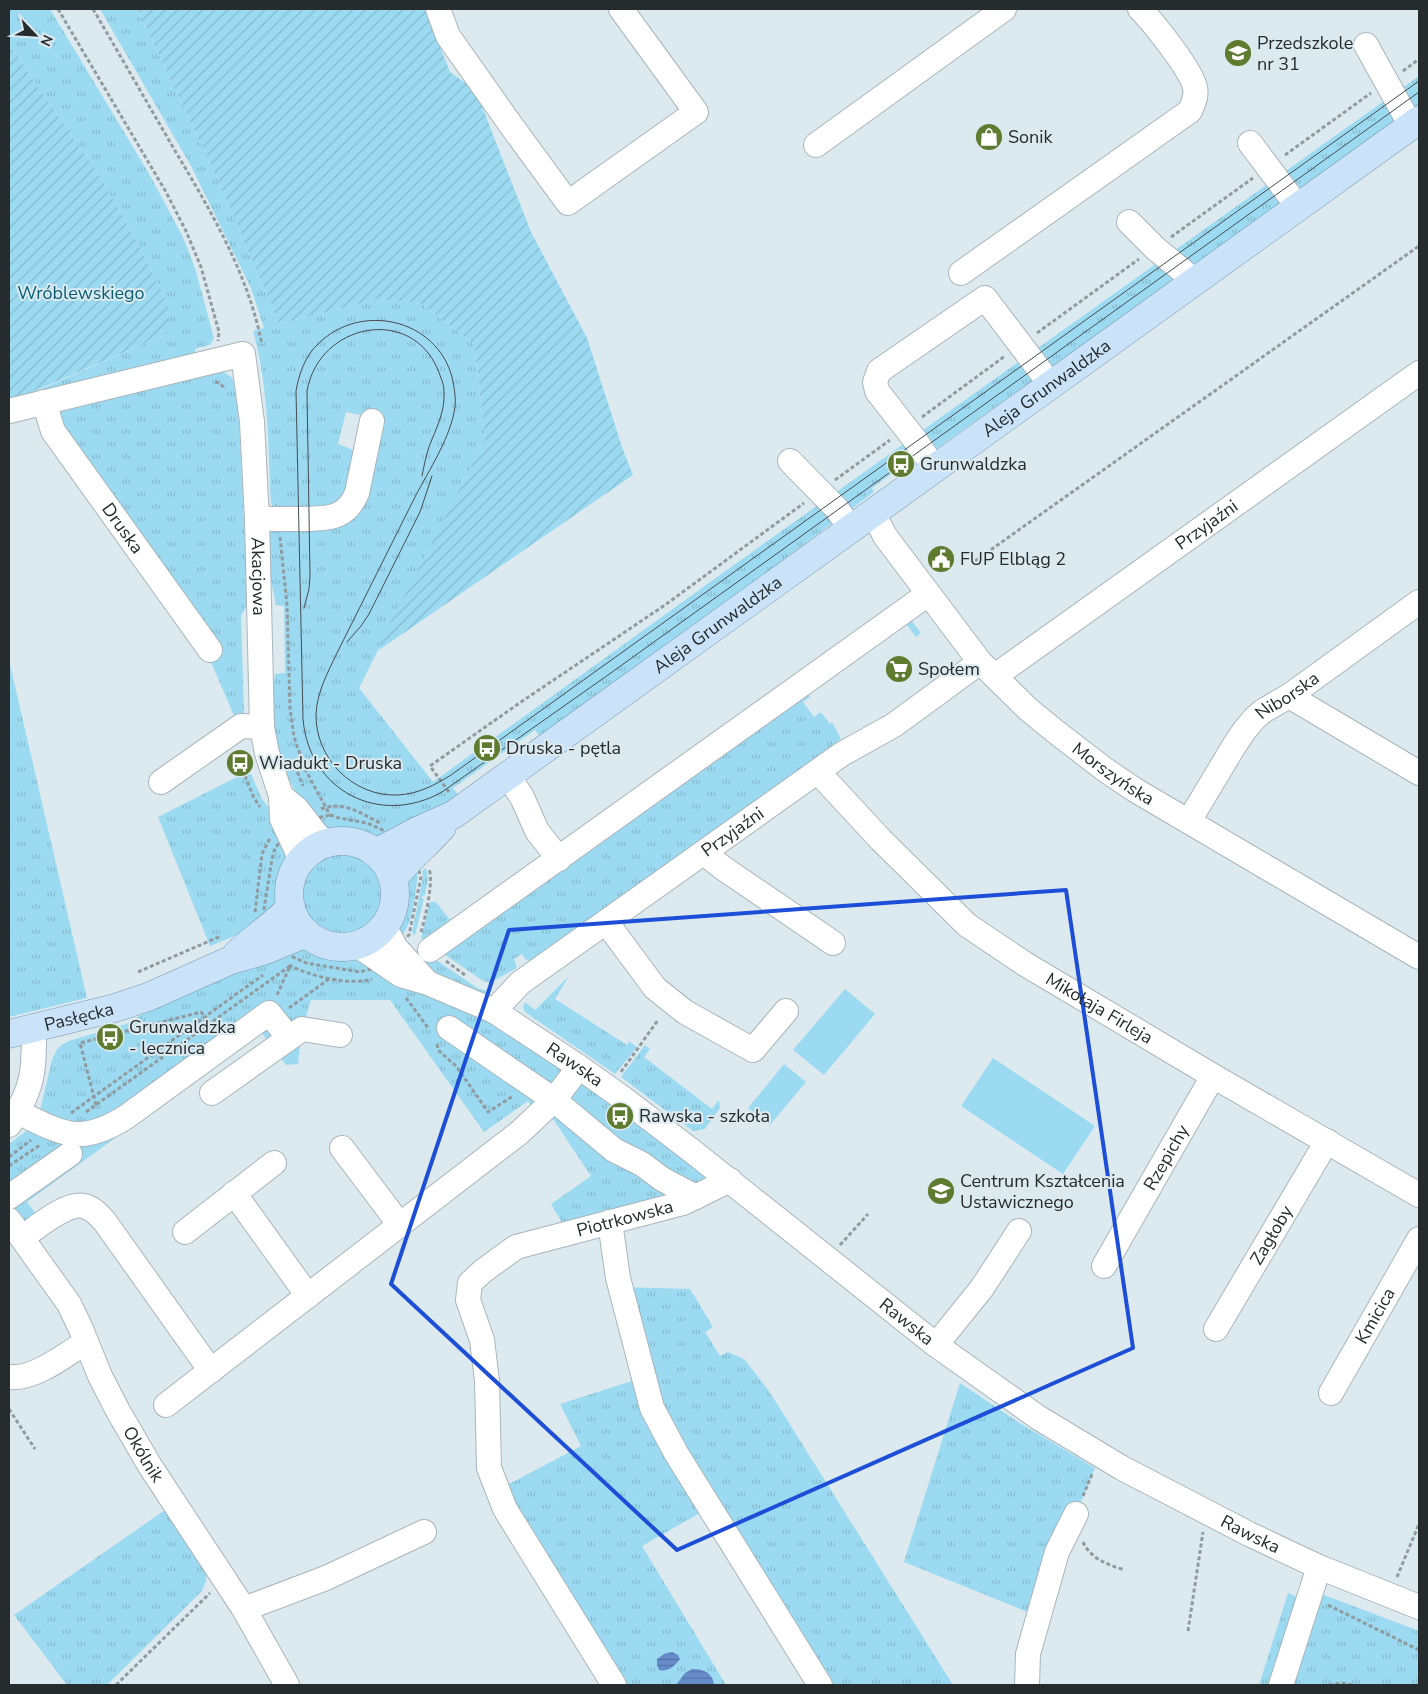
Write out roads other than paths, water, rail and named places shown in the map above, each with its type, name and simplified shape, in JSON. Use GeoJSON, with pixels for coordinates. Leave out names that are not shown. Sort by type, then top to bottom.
{"type":"FeatureCollection","features":[{"type":"Feature","properties":{"kind":"main road","name":"Aleja Grunwaldzka"},"geometry":{"type":"LineString","coordinates":[[373,851],[384,849],[418,830],[453,806],[508,776],[1415,123]]}},
{"type":"Feature","properties":{"kind":"main road","name":"Aleja Grunwaldzka"},"geometry":{"type":"LineString","coordinates":[[393,879],[401,868],[428,843],[453,806]]}},
{"type":"Feature","properties":{"kind":"main road"},"geometry":{"type":"LineString","coordinates":[[303,830],[365,846],[373,851],[385,864],[393,879],[395,899],[391,913],[384,926],[376,934],[357,945],[346,947],[325,944],[307,934],[294,917],[289,898],[291,879],[299,862],[307,854],[303,830]]}},
{"type":"Feature","properties":{"kind":"main road","name":"Pasłęcka"},"geometry":{"type":"LineString","coordinates":[[278,942],[290,907]]}},
{"type":"Feature","properties":{"kind":"main road","name":"Pasłęcka"},"geometry":{"type":"LineString","coordinates":[[21,1031],[115,1008],[148,997],[229,947],[264,951],[278,942],[307,934]]}},
{"type":"Feature","properties":{"kind":"street"},"geometry":{"type":"LineString","coordinates":[[438,9],[448,36],[568,203],[696,112],[621,9]]}},
{"type":"Feature","properties":{"kind":"street"},"geometry":{"type":"LineString","coordinates":[[816,145],[1004,9]]}},
{"type":"Feature","properties":{"kind":"street"},"geometry":{"type":"LineString","coordinates":[[961,273],[1190,111],[1195,100],[1196,90],[1193,78],[1140,9]]}},
{"type":"Feature","properties":{"kind":"street"},"geometry":{"type":"LineString","coordinates":[[1366,46],[1387,82],[1415,123]]}},
{"type":"Feature","properties":{"kind":"street"},"geometry":{"type":"LineString","coordinates":[[1250,144],[1298,207]]}},
{"type":"Feature","properties":{"kind":"street"},"geometry":{"type":"LineString","coordinates":[[1129,222],[1155,248],[1195,281]]}},
{"type":"Feature","properties":{"kind":"street"},"geometry":{"type":"LineString","coordinates":[[934,469],[906,428],[877,391],[875,377],[879,371],[985,298],[1051,385]]}},
{"type":"Feature","properties":{"kind":"street","name":"Akacjowa"},"geometry":{"type":"LineString","coordinates":[[44,402],[243,354],[252,422],[257,519],[262,727],[267,753],[281,796],[282,819],[303,830]]}},
{"type":"Feature","properties":{"kind":"street","name":"Przyjaźni"},"geometry":{"type":"LineString","coordinates":[[494,1012],[520,982],[842,754],[987,669],[1419,373]]}},
{"type":"Feature","properties":{"kind":"street"},"geometry":{"type":"LineString","coordinates":[[9,411],[44,402]]}},
{"type":"Feature","properties":{"kind":"street","name":"Druska"},"geometry":{"type":"LineString","coordinates":[[44,402],[46,414],[53,431],[192,622],[210,650]]}},
{"type":"Feature","properties":{"kind":"street"},"geometry":{"type":"LineString","coordinates":[[257,519],[327,518],[346,510],[353,502],[357,493],[372,421]]}},
{"type":"Feature","properties":{"kind":"street"},"geometry":{"type":"LineString","coordinates":[[790,460],[837,509],[851,529]]}},
{"type":"Feature","properties":{"kind":"street","name":"Morszyńska"},"geometry":{"type":"LineString","coordinates":[[873,513],[885,536],[987,669],[1029,710],[1104,769],[1135,790],[1419,957]]}},
{"type":"Feature","properties":{"kind":"street"},"geometry":{"type":"LineString","coordinates":[[430,950],[928,594]]}},
{"type":"Feature","properties":{"kind":"street","name":"Niborska"},"geometry":{"type":"LineString","coordinates":[[1189,821],[1244,731],[1263,711],[1289,696],[1419,602]]}},
{"type":"Feature","properties":{"kind":"street"},"geometry":{"type":"LineString","coordinates":[[1289,696],[1419,773]]}},
{"type":"Feature","properties":{"kind":"street"},"geometry":{"type":"LineString","coordinates":[[161,782],[241,726],[262,727]]}},
{"type":"Feature","properties":{"kind":"street","name":"Mikołaja Firleja"},"geometry":{"type":"LineString","coordinates":[[818,772],[881,840],[967,925],[1025,964],[1213,1076],[1419,1194]]}},
{"type":"Feature","properties":{"kind":"street"},"geometry":{"type":"LineString","coordinates":[[508,776],[522,797],[537,831],[559,859]]}},
{"type":"Feature","properties":{"kind":"street"},"geometry":{"type":"LineString","coordinates":[[704,853],[833,944]]}},
{"type":"Feature","properties":{"kind":"street"},"geometry":{"type":"LineString","coordinates":[[606,922],[655,988],[685,1012],[753,1050],[786,1011]]}},
{"type":"Feature","properties":{"kind":"street","name":"Rawska"},"geometry":{"type":"LineString","coordinates":[[384,926],[396,948],[428,983]]}},
{"type":"Feature","properties":{"kind":"street","name":"Rawska"},"geometry":{"type":"LineString","coordinates":[[357,945],[401,975],[428,983],[494,1012],[579,1068],[645,1114],[936,1345],[1039,1418],[1100,1455],[1208,1514],[1319,1567],[1419,1607]]}},
{"type":"Feature","properties":{"kind":"street"},"geometry":{"type":"LineString","coordinates":[[21,1031],[34,1067],[30,1086],[13,1118],[76,1135],[86,1134],[111,1126],[126,1117],[271,1016],[289,1038]]}},
{"type":"Feature","properties":{"kind":"street"},"geometry":{"type":"LineString","coordinates":[[449,1028],[554,1100],[614,1150],[642,1164],[662,1179],[696,1196]]}},
{"type":"Feature","properties":{"kind":"street"},"geometry":{"type":"LineString","coordinates":[[212,1093],[302,1029],[340,1035]]}},
{"type":"Feature","properties":{"kind":"street"},"geometry":{"type":"LineString","coordinates":[[166,1405],[519,1134],[554,1100],[579,1068]]}},
{"type":"Feature","properties":{"kind":"street","name":"Rzepichy"},"geometry":{"type":"LineString","coordinates":[[1104,1266],[1213,1076]]}},
{"type":"Feature","properties":{"kind":"street","name":"Zagłoby"},"geometry":{"type":"LineString","coordinates":[[1216,1329],[1327,1141]]}},
{"type":"Feature","properties":{"kind":"street"},"geometry":{"type":"LineString","coordinates":[[342,1148],[400,1225]]}},
{"type":"Feature","properties":{"kind":"street"},"geometry":{"type":"LineString","coordinates":[[9,1197],[70,1154]]}},
{"type":"Feature","properties":{"kind":"street"},"geometry":{"type":"LineString","coordinates":[[184,1232],[274,1163]]}},
{"type":"Feature","properties":{"kind":"street","name":"Piotrkowska"},"geometry":{"type":"LineString","coordinates":[[614,1685],[505,1509],[490,1468],[487,1381],[482,1340],[478,1324],[469,1306],[468,1288],[470,1283],[483,1271],[516,1247],[683,1202],[730,1180]]}},
{"type":"Feature","properties":{"kind":"street"},"geometry":{"type":"LineString","coordinates":[[234,1193],[308,1296]]}},
{"type":"Feature","properties":{"kind":"street"},"geometry":{"type":"LineString","coordinates":[[15,1229],[70,1206],[85,1206],[94,1210],[106,1222],[210,1371]]}},
{"type":"Feature","properties":{"kind":"street"},"geometry":{"type":"LineString","coordinates":[[610,1222],[618,1278],[652,1408],[676,1453],[820,1685]]}},
{"type":"Feature","properties":{"kind":"street","name":"Okólnik"},"geometry":{"type":"LineString","coordinates":[[15,1229],[68,1304],[77,1320],[100,1376],[122,1419],[150,1466],[244,1609],[288,1685]]}},
{"type":"Feature","properties":{"kind":"street"},"geometry":{"type":"LineString","coordinates":[[936,1345],[982,1288],[1019,1231]]}},
{"type":"Feature","properties":{"kind":"street","name":"Kmicica"},"geometry":{"type":"LineString","coordinates":[[1331,1394],[1419,1239]]}},
{"type":"Feature","properties":{"kind":"street"},"geometry":{"type":"LineString","coordinates":[[9,1377],[18,1378],[29,1375],[86,1342]]}},
{"type":"Feature","properties":{"kind":"street"},"geometry":{"type":"LineString","coordinates":[[1027,1685],[1028,1654],[1057,1552],[1076,1514]]}},
{"type":"Feature","properties":{"kind":"street"},"geometry":{"type":"LineString","coordinates":[[244,1609],[326,1578],[424,1532]]}},
{"type":"Feature","properties":{"kind":"street"},"geometry":{"type":"LineString","coordinates":[[1281,1685],[1319,1567]]}},
{"type":"Feature","properties":{"kind":"tram line"},"geometry":{"type":"LineString","coordinates":[[1419,81],[451,775],[412,793],[398,795],[382,794],[352,782],[340,772],[322,746],[317,730],[316,714],[323,682],[444,442],[453,418],[455,407],[454,388],[452,377],[443,357],[430,341],[414,330],[395,323],[375,320],[354,323],[335,331],[318,344],[309,354],[301,372],[296,391],[303,719],[308,744],[319,766],[333,783],[352,796],[372,803],[395,805],[418,802],[442,792],[608,675],[1419,92]]}},
{"type":"Feature","properties":{"kind":"tram line"},"geometry":{"type":"LineString","coordinates":[[304,608],[310,576],[307,391],[315,368],[329,350],[347,337],[367,331],[388,330],[408,336],[425,349],[438,370],[443,386],[443,407],[428,450],[422,476]]}},
{"type":"Feature","properties":{"kind":"tram line"},"geometry":{"type":"LineString","coordinates":[[347,642],[369,614],[420,512],[432,476]]}},
{"type":"Feature","properties":{"kind":"place","name":"Przedszkole nr 31"},"geometry":{"type":"Point","coordinates":[1238,53]}},
{"type":"Feature","properties":{"kind":"place","name":"Sonik"},"geometry":{"type":"Point","coordinates":[989,137]}},
{"type":"Feature","properties":{"kind":"place","name":"Grunwaldzka"},"geometry":{"type":"Point","coordinates":[901,464]}},
{"type":"Feature","properties":{"kind":"place","name":"FUP Elbląg 2"},"geometry":{"type":"Point","coordinates":[941,559]}},
{"type":"Feature","properties":{"kind":"place","name":"Społem"},"geometry":{"type":"Point","coordinates":[899,669]}},
{"type":"Feature","properties":{"kind":"place","name":"Druska - pętla"},"geometry":{"type":"Point","coordinates":[487,748]}},
{"type":"Feature","properties":{"kind":"place","name":"Wiadukt - Druska"},"geometry":{"type":"Point","coordinates":[240,763]}},
{"type":"Feature","properties":{"kind":"place","name":"Grunwaldzka - lecznica"},"geometry":{"type":"Point","coordinates":[110,1037]}},
{"type":"Feature","properties":{"kind":"place","name":"Rawska - szkoła"},"geometry":{"type":"Point","coordinates":[620,1116]}},
{"type":"Feature","properties":{"kind":"place","name":"Centrum Kształcenia Ustawicznego"},"geometry":{"type":"Point","coordinates":[941,1191]}},
{"type":"Feature","properties":{"kind":"park label","name":"Wróblewskiego"},"geometry":{"type":"Point","coordinates":[81,293]}}]}
